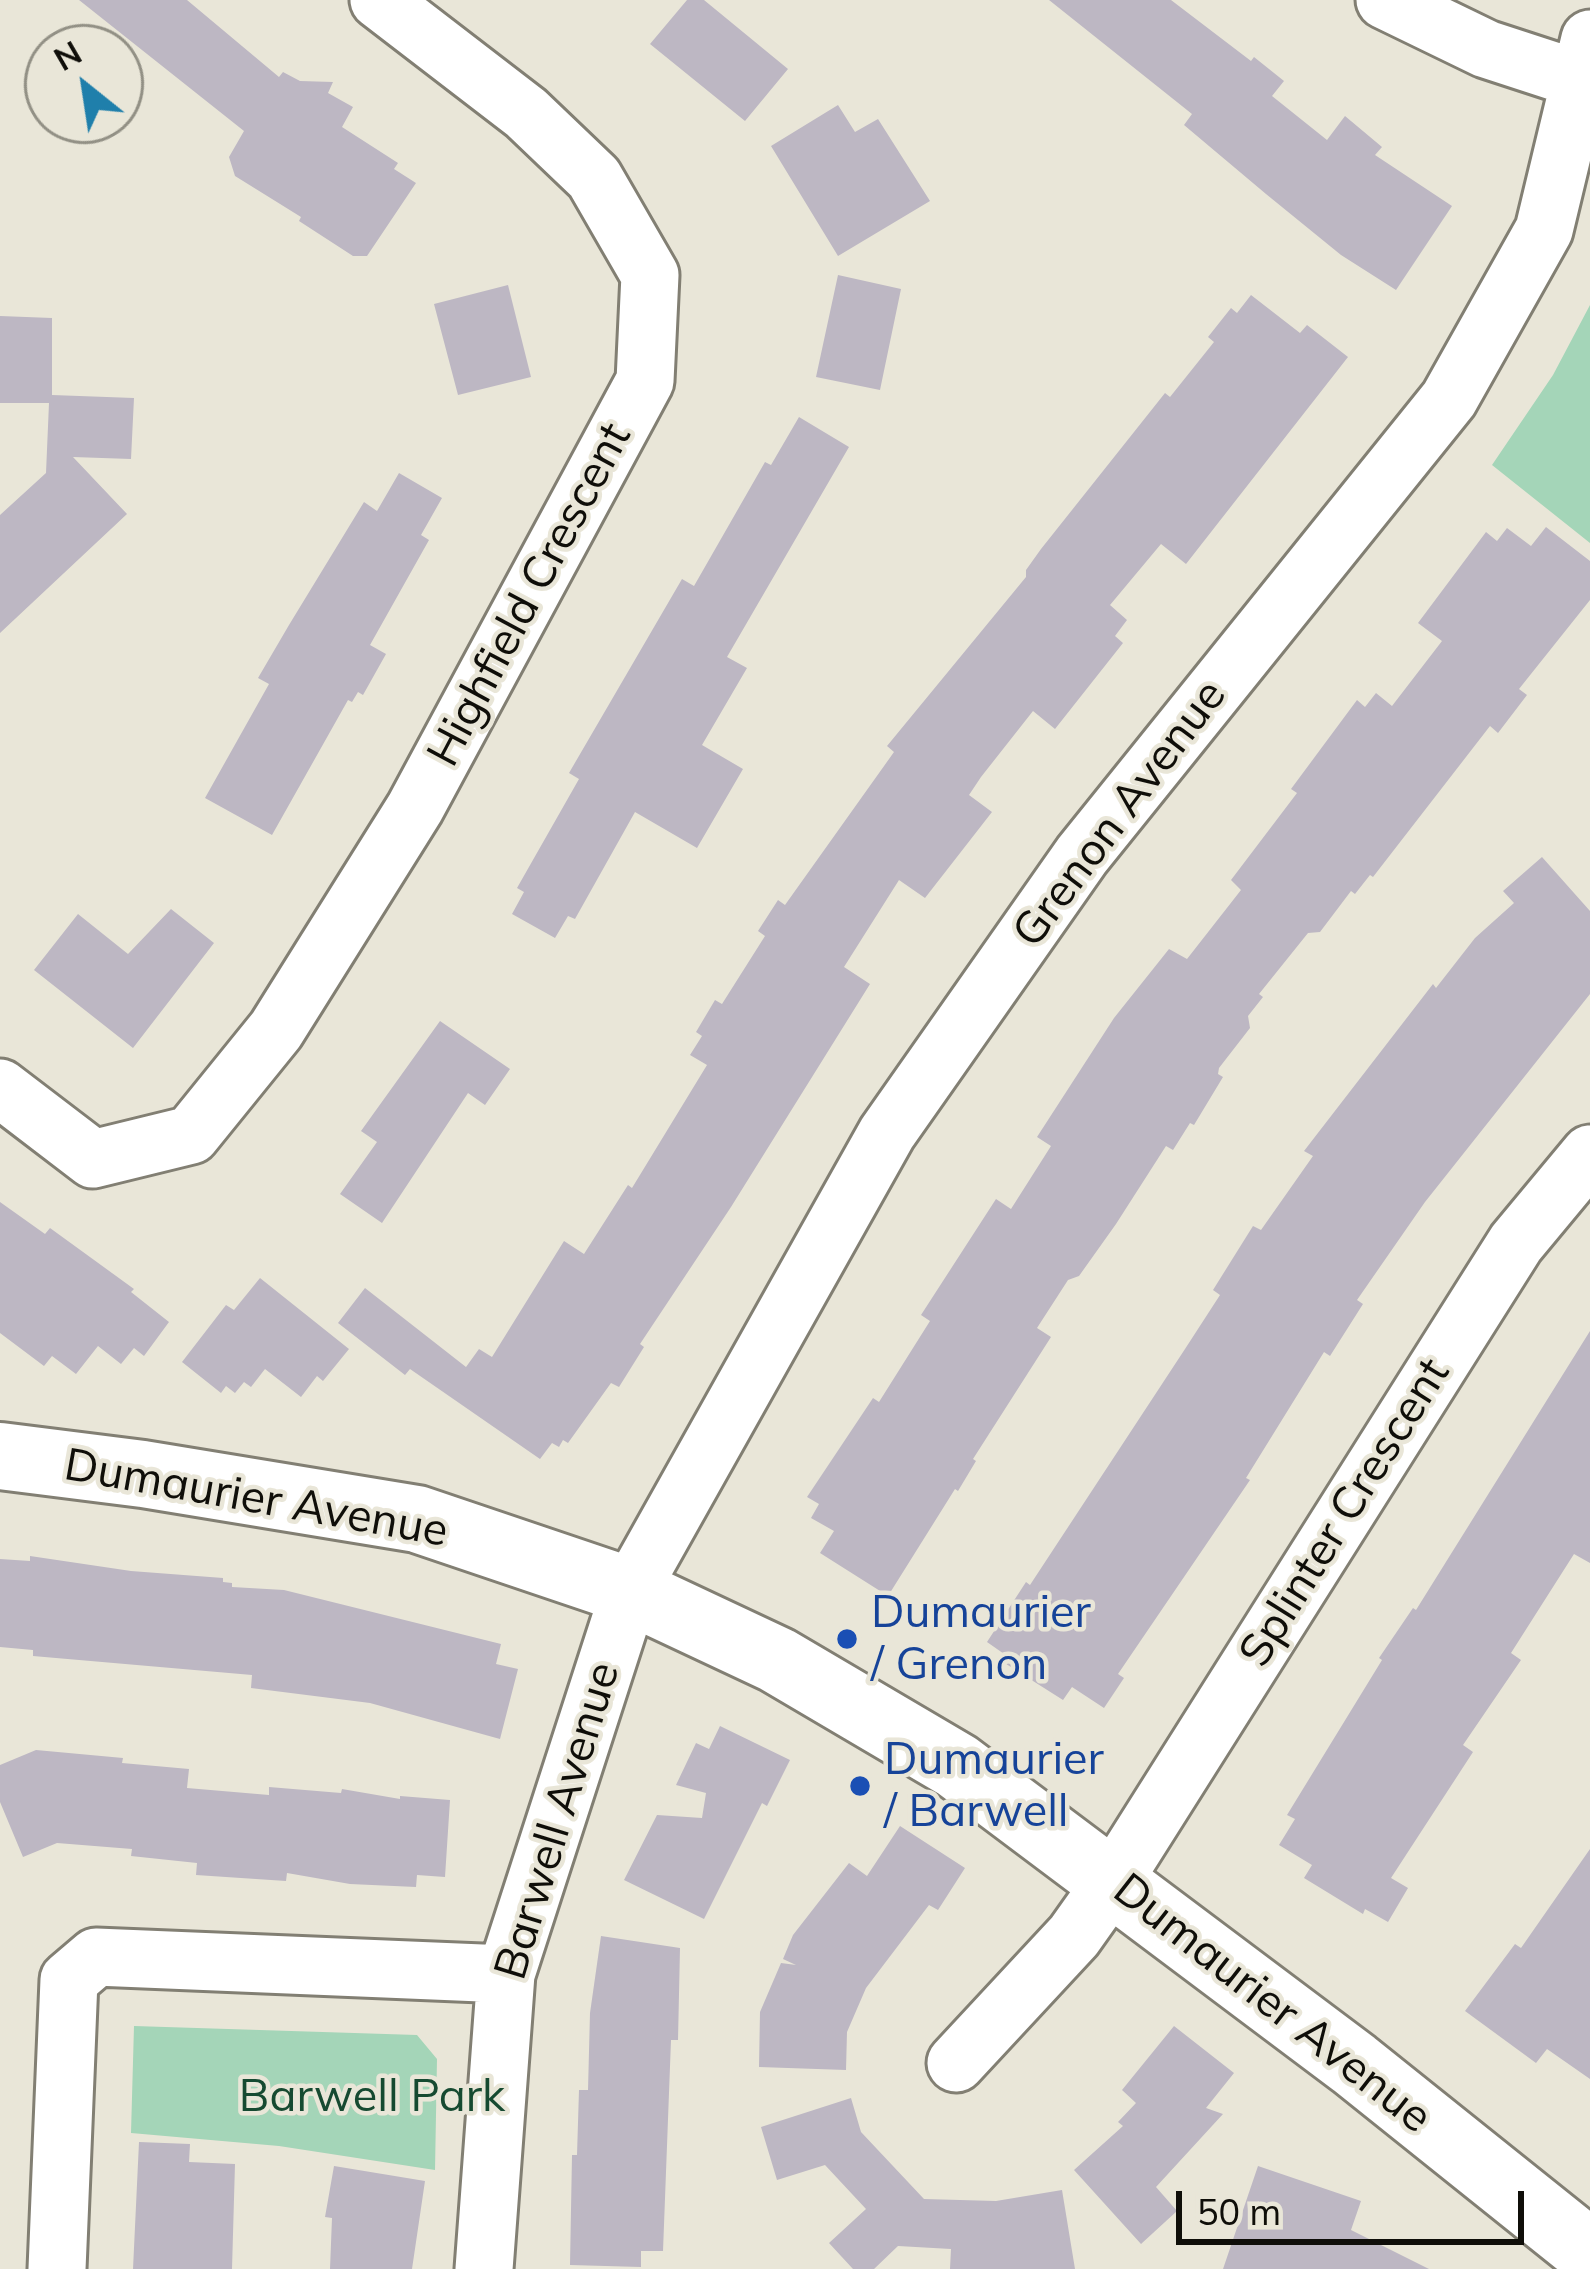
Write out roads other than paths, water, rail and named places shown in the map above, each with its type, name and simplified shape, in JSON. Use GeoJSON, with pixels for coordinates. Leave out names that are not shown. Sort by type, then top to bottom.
{"type":"FeatureCollection","features":[{"type":"Feature","properties":{"kind":"street","name":"Highfield Crescent"},"geometry":{"type":"LineString","coordinates":[[0,1088],[92,1159],[191,1135],[276,1030],[415,808],[645,381],[650,275],[594,178],[526,113],[379,0]]}},
{"type":"Feature","properties":{"kind":"street"},"geometry":{"type":"LineString","coordinates":[[1385,0],[1486,49],[1585,60]]}},
{"type":"Feature","properties":{"kind":"street","name":"Grenon Avenue"},"geometry":{"type":"LineString","coordinates":[[630,1591],[887,1133],[1082,855],[1449,399],[1544,230],[1585,60]]}},
{"type":"Feature","properties":{"kind":"street","name":"Splinter Crescent"},"geometry":{"type":"LineString","coordinates":[[956,2063],[1074,1936],[1113,1881],[1516,1243],[1590,1154]]}},
{"type":"Feature","properties":{"kind":"street","name":"Dumaurier Avenue"},"geometry":{"type":"LineString","coordinates":[[0,1456],[143,1474],[416,1519],[630,1591],[777,1660],[957,1766],[1354,2064],[1588,2248]]}},
{"type":"Feature","properties":{"kind":"street","name":"Barwell Avenue"},"geometry":{"type":"LineString","coordinates":[[484,2269],[506,1974],[630,1591]]}},
{"type":"Feature","properties":{"kind":"street"},"geometry":{"type":"LineString","coordinates":[[57,2269],[69,1980],[96,1958],[506,1974]]}},
{"type":"Feature","properties":{"kind":"place","name":"Dumaurier / Grenon"},"geometry":{"type":"Point","coordinates":[847,1639]}},
{"type":"Feature","properties":{"kind":"place","name":"Dumaurier / Barwell"},"geometry":{"type":"Point","coordinates":[860,1786]}},
{"type":"Feature","properties":{"kind":"park label","name":"Barwell Park"},"geometry":{"type":"Point","coordinates":[372,2097]}}]}
